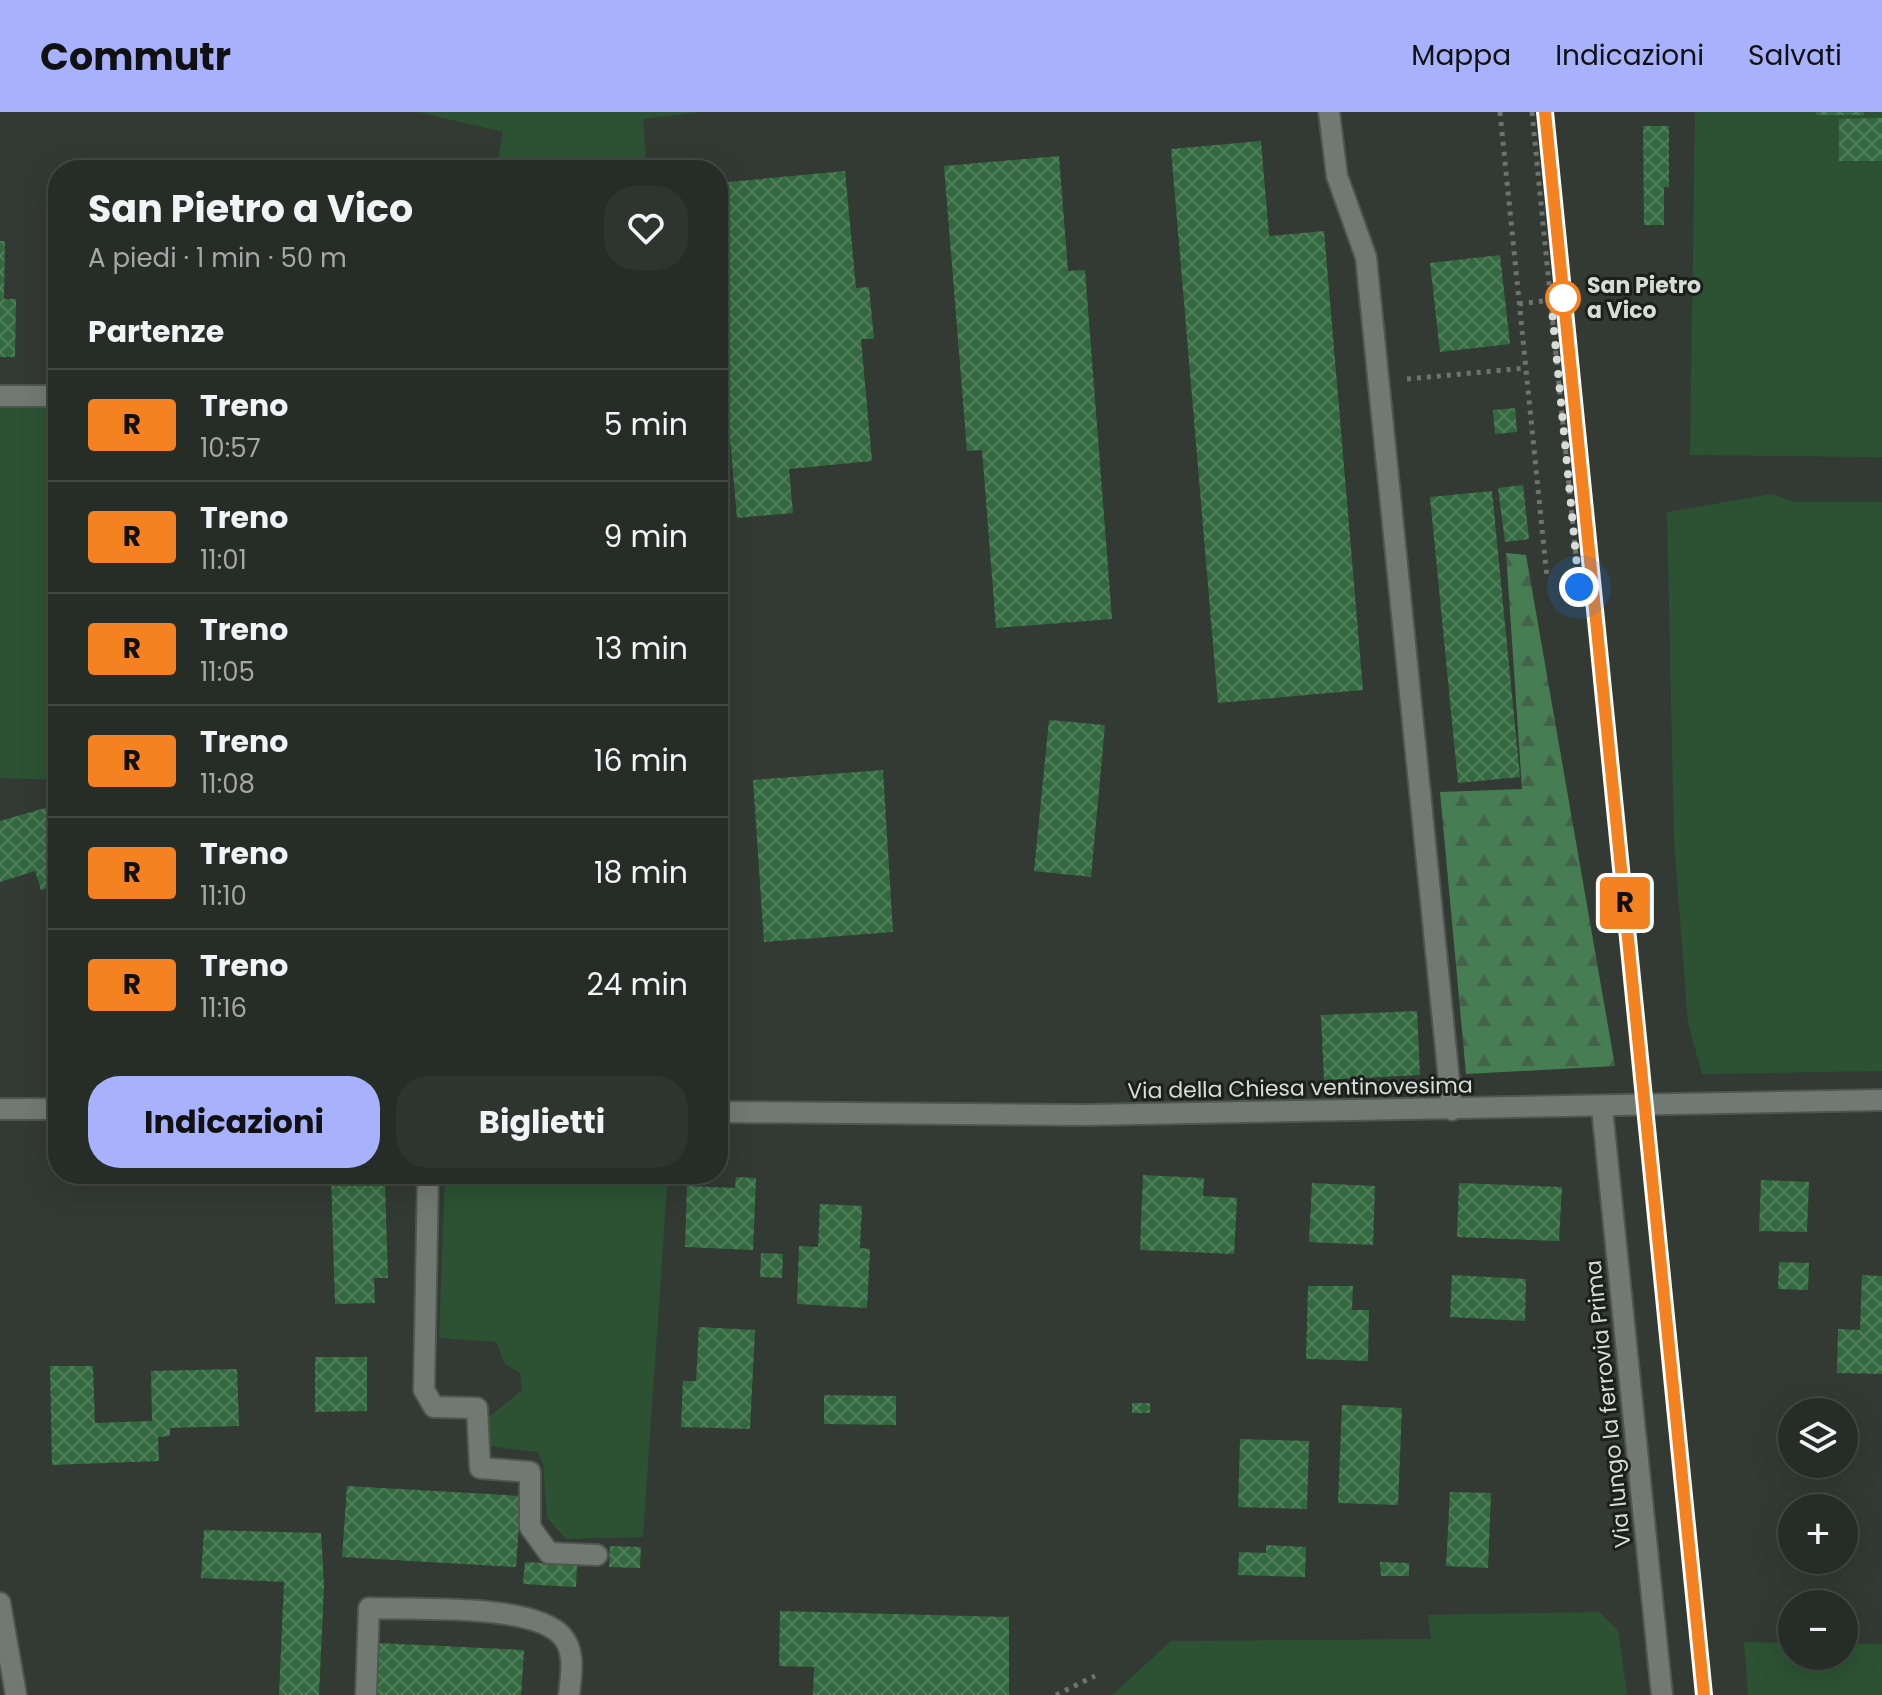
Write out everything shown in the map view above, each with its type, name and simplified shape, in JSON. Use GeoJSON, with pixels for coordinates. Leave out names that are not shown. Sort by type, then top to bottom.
{"type":"FeatureCollection","features":[{"type":"Feature","properties":{"kind":"street"},"geometry":{"type":"LineString","coordinates":[[1329,112],[1337,176],[1366,257],[1452,1110]]}},
{"type":"Feature","properties":{"kind":"street"},"geometry":{"type":"LineString","coordinates":[[0,396],[48,396]]}},
{"type":"Feature","properties":{"kind":"street","name":"Via della Chiesa ventinovesima"},"geometry":{"type":"LineString","coordinates":[[728,1112],[1086,1115],[1602,1108],[1882,1100]]}},
{"type":"Feature","properties":{"kind":"street","name":"Via lungo la ferrovia Prima"},"geometry":{"type":"LineString","coordinates":[[1602,1108],[1662,1695]]}},
{"type":"Feature","properties":{"kind":"street"},"geometry":{"type":"LineString","coordinates":[[0,1109],[48,1109]]}},
{"type":"Feature","properties":{"kind":"street"},"geometry":{"type":"LineString","coordinates":[[428,1184],[424,1390],[434,1407],[477,1408],[480,1468],[530,1472],[530,1527],[549,1553],[597,1555]]}},
{"type":"Feature","properties":{"kind":"street"},"geometry":{"type":"LineString","coordinates":[[0,1603],[16,1695]]}},
{"type":"Feature","properties":{"kind":"street"},"geometry":{"type":"LineString","coordinates":[[366,1695],[369,1608],[512,1615],[542,1622],[563,1636],[572,1659],[569,1695]]}},
{"type":"Feature","properties":{"kind":"path"},"geometry":{"type":"LineString","coordinates":[[1500,112],[1547,578]]}},
{"type":"Feature","properties":{"kind":"path"},"geometry":{"type":"LineString","coordinates":[[1532,112],[1579,587]]}},
{"type":"Feature","properties":{"kind":"path"},"geometry":{"type":"LineString","coordinates":[[1519,304],[1551,300]]}},
{"type":"Feature","properties":{"kind":"path"},"geometry":{"type":"LineString","coordinates":[[1379,382],[1526,368]]}},
{"type":"Feature","properties":{"kind":"path"},"geometry":{"type":"LineString","coordinates":[[1056,1695],[1095,1676]]}},
{"type":"Feature","properties":{"kind":"green space"},"geometry":{"type":"Polygon","coordinates":[[[418,112],[701,112],[643,119],[646,160],[498,160],[503,132],[418,112]]]}},
{"type":"Feature","properties":{"kind":"green space"},"geometry":{"type":"Polygon","coordinates":[[[1695,112],[1882,112],[1882,457],[1690,455],[1695,112]]]}},
{"type":"Feature","properties":{"kind":"green space"},"geometry":{"type":"Polygon","coordinates":[[[0,404],[48,405],[48,780],[0,778],[0,404]]]}},
{"type":"Feature","properties":{"kind":"green space"},"geometry":{"type":"Polygon","coordinates":[[[1772,494],[1795,502],[1882,502],[1882,1071],[1702,1074],[1688,1023],[1674,840],[1667,512],[1772,494]]]}},
{"type":"Feature","properties":{"kind":"green space"},"geometry":{"type":"Polygon","coordinates":[[[1506,553],[1526,555],[1615,1066],[1466,1074],[1440,792],[1522,789],[1506,553]]]}},
{"type":"Feature","properties":{"kind":"green space"},"geometry":{"type":"Polygon","coordinates":[[[445,1184],[667,1184],[643,1537],[566,1539],[547,1518],[543,1464],[538,1452],[486,1446],[489,1417],[522,1390],[520,1373],[505,1364],[496,1342],[439,1338],[445,1184]]]}},
{"type":"Feature","properties":{"kind":"green space"},"geometry":{"type":"Polygon","coordinates":[[[1599,1612],[1618,1630],[1627,1695],[1112,1695],[1171,1641],[1431,1639],[1428,1615],[1599,1612]]]}},
{"type":"Feature","properties":{"kind":"green space"},"geometry":{"type":"Polygon","coordinates":[[[1744,1642],[1778,1643],[1778,1670],[1858,1670],[1858,1644],[1882,1644],[1882,1695],[1748,1695],[1744,1642]]]}},
{"type":"Feature","properties":{"kind":"building"},"geometry":{"type":"Polygon","coordinates":[[[1816,112],[1864,112],[1864,115],[1816,115],[1816,112]]]}},
{"type":"Feature","properties":{"kind":"building"},"geometry":{"type":"Polygon","coordinates":[[[1882,118],[1882,161],[1839,161],[1839,119],[1882,118]]]}},
{"type":"Feature","properties":{"kind":"building"},"geometry":{"type":"Polygon","coordinates":[[[1643,126],[1669,126],[1669,187],[1664,187],[1664,225],[1644,225],[1643,126]]]}},
{"type":"Feature","properties":{"kind":"building"},"geometry":{"type":"Polygon","coordinates":[[[1261,141],[1269,236],[1324,231],[1363,690],[1218,703],[1171,149],[1261,141]]]}},
{"type":"Feature","properties":{"kind":"building"},"geometry":{"type":"Polygon","coordinates":[[[1059,156],[1068,271],[1085,270],[1112,619],[996,628],[982,450],[967,451],[944,166],[1059,156]]]}},
{"type":"Feature","properties":{"kind":"building"},"geometry":{"type":"Polygon","coordinates":[[[845,171],[856,288],[869,287],[874,339],[861,339],[872,461],[789,469],[793,513],[737,518],[728,416],[728,182],[845,171]]]}},
{"type":"Feature","properties":{"kind":"building"},"geometry":{"type":"Polygon","coordinates":[[[0,241],[5,241],[4,299],[16,299],[15,357],[0,357],[0,241]]]}},
{"type":"Feature","properties":{"kind":"building"},"geometry":{"type":"Polygon","coordinates":[[[1500,255],[1510,344],[1440,352],[1430,263],[1500,255]]]}},
{"type":"Feature","properties":{"kind":"building"},"geometry":{"type":"Polygon","coordinates":[[[1515,408],[1517,432],[1495,434],[1493,410],[1515,408]]]}},
{"type":"Feature","properties":{"kind":"building"},"geometry":{"type":"Polygon","coordinates":[[[1523,485],[1529,539],[1505,542],[1498,488],[1523,485]]]}},
{"type":"Feature","properties":{"kind":"building"},"geometry":{"type":"Polygon","coordinates":[[[1492,491],[1520,777],[1458,783],[1430,497],[1492,491]]]}},
{"type":"Feature","properties":{"kind":"building"},"geometry":{"type":"Polygon","coordinates":[[[1049,720],[1105,725],[1091,877],[1034,871],[1049,720]]]}},
{"type":"Feature","properties":{"kind":"building"},"geometry":{"type":"Polygon","coordinates":[[[883,770],[893,932],[764,942],[753,780],[883,770]]]}},
{"type":"Feature","properties":{"kind":"building"},"geometry":{"type":"Polygon","coordinates":[[[48,807],[48,888],[41,890],[35,871],[0,882],[0,821],[48,807]]]}},
{"type":"Feature","properties":{"kind":"building"},"geometry":{"type":"Polygon","coordinates":[[[1417,1011],[1420,1075],[1324,1080],[1321,1015],[1417,1011]]]}},
{"type":"Feature","properties":{"kind":"building"},"geometry":{"type":"Polygon","coordinates":[[[1143,1175],[1204,1178],[1203,1196],[1237,1198],[1234,1254],[1140,1250],[1143,1175]]]}},
{"type":"Feature","properties":{"kind":"building"},"geometry":{"type":"Polygon","coordinates":[[[736,1177],[756,1178],[753,1250],[685,1247],[687,1186],[735,1188],[736,1177]]]}},
{"type":"Feature","properties":{"kind":"building"},"geometry":{"type":"Polygon","coordinates":[[[1761,1180],[1809,1182],[1807,1232],[1759,1231],[1761,1180]]]}},
{"type":"Feature","properties":{"kind":"building"},"geometry":{"type":"Polygon","coordinates":[[[1312,1183],[1375,1186],[1373,1245],[1309,1242],[1312,1183]]]}},
{"type":"Feature","properties":{"kind":"building"},"geometry":{"type":"Polygon","coordinates":[[[1459,1183],[1562,1187],[1559,1241],[1457,1237],[1459,1183]]]}},
{"type":"Feature","properties":{"kind":"building"},"geometry":{"type":"Polygon","coordinates":[[[331,1184],[385,1185],[388,1278],[374,1278],[375,1303],[335,1304],[331,1184]]]}},
{"type":"Feature","properties":{"kind":"building"},"geometry":{"type":"Polygon","coordinates":[[[820,1204],[862,1206],[860,1248],[870,1249],[867,1308],[797,1304],[799,1246],[818,1247],[820,1204]]]}},
{"type":"Feature","properties":{"kind":"building"},"geometry":{"type":"Polygon","coordinates":[[[761,1253],[783,1254],[782,1278],[760,1277],[761,1253]]]}},
{"type":"Feature","properties":{"kind":"building"},"geometry":{"type":"Polygon","coordinates":[[[1779,1262],[1809,1263],[1808,1290],[1778,1289],[1779,1262]]]}},
{"type":"Feature","properties":{"kind":"building"},"geometry":{"type":"Polygon","coordinates":[[[1452,1275],[1526,1279],[1525,1321],[1450,1317],[1452,1275]]]}},
{"type":"Feature","properties":{"kind":"building"},"geometry":{"type":"Polygon","coordinates":[[[1862,1275],[1882,1276],[1882,1374],[1837,1373],[1838,1329],[1860,1330],[1862,1275]]]}},
{"type":"Feature","properties":{"kind":"building"},"geometry":{"type":"Polygon","coordinates":[[[1308,1286],[1353,1286],[1352,1310],[1369,1310],[1368,1361],[1306,1359],[1308,1286]]]}},
{"type":"Feature","properties":{"kind":"building"},"geometry":{"type":"Polygon","coordinates":[[[699,1327],[755,1330],[750,1429],[681,1427],[683,1381],[696,1381],[699,1327]]]}},
{"type":"Feature","properties":{"kind":"building"},"geometry":{"type":"Polygon","coordinates":[[[315,1357],[367,1357],[367,1411],[315,1412],[315,1357]]]}},
{"type":"Feature","properties":{"kind":"building"},"geometry":{"type":"Polygon","coordinates":[[[50,1366],[93,1366],[95,1423],[152,1421],[151,1371],[237,1369],[239,1426],[170,1428],[170,1436],[158,1437],[159,1461],[52,1465],[50,1366]]]}},
{"type":"Feature","properties":{"kind":"building"},"geometry":{"type":"Polygon","coordinates":[[[824,1395],[896,1396],[896,1425],[824,1424],[824,1395]]]}},
{"type":"Feature","properties":{"kind":"building"},"geometry":{"type":"Polygon","coordinates":[[[1132,1403],[1150,1403],[1150,1413],[1132,1413],[1132,1403]]]}},
{"type":"Feature","properties":{"kind":"building"},"geometry":{"type":"Polygon","coordinates":[[[1342,1405],[1402,1408],[1398,1505],[1338,1503],[1342,1405]]]}},
{"type":"Feature","properties":{"kind":"building"},"geometry":{"type":"Polygon","coordinates":[[[1240,1439],[1309,1441],[1307,1509],[1238,1507],[1240,1439]]]}},
{"type":"Feature","properties":{"kind":"building"},"geometry":{"type":"Polygon","coordinates":[[[347,1486],[521,1496],[516,1567],[342,1557],[347,1486]]]}},
{"type":"Feature","properties":{"kind":"building"},"geometry":{"type":"Polygon","coordinates":[[[1450,1492],[1491,1493],[1488,1568],[1446,1566],[1450,1492]]]}},
{"type":"Feature","properties":{"kind":"building"},"geometry":{"type":"Polygon","coordinates":[[[204,1530],[321,1533],[324,1586],[319,1695],[279,1695],[284,1582],[201,1578],[204,1530]]]}},
{"type":"Feature","properties":{"kind":"building"},"geometry":{"type":"Polygon","coordinates":[[[1266,1545],[1306,1547],[1305,1577],[1238,1575],[1239,1552],[1266,1553],[1266,1545]]]}},
{"type":"Feature","properties":{"kind":"building"},"geometry":{"type":"Polygon","coordinates":[[[610,1546],[641,1547],[640,1568],[609,1567],[610,1546]]]}},
{"type":"Feature","properties":{"kind":"building"},"geometry":{"type":"Polygon","coordinates":[[[525,1562],[577,1565],[576,1587],[523,1584],[525,1562]]]}},
{"type":"Feature","properties":{"kind":"building"},"geometry":{"type":"Polygon","coordinates":[[[1380,1562],[1409,1563],[1409,1576],[1381,1576],[1380,1562]]]}},
{"type":"Feature","properties":{"kind":"building"},"geometry":{"type":"Polygon","coordinates":[[[780,1611],[1009,1617],[1009,1695],[813,1695],[814,1667],[779,1666],[780,1611]]]}},
{"type":"Feature","properties":{"kind":"building"},"geometry":{"type":"Polygon","coordinates":[[[378,1643],[524,1650],[521,1695],[375,1695],[378,1643]]]}},
{"type":"Feature","properties":{"kind":"railway"},"geometry":{"type":"LineString","coordinates":[[1545,112],[1704,1695]]}},
{"type":"Feature","properties":{"kind":"train","name":"R"},"geometry":{"type":"LineString","coordinates":[[1545,112],[1704,1695]]}},
{"type":"Feature","properties":{"kind":"place","name":"San Pietro a Vico"},"geometry":{"type":"Point","coordinates":[1563,298]}},
{"type":"Feature","properties":{"kind":"route"},"geometry":{"type":"LineString","coordinates":[[1563,298],[1551,300],[1579,587]]}}]}
